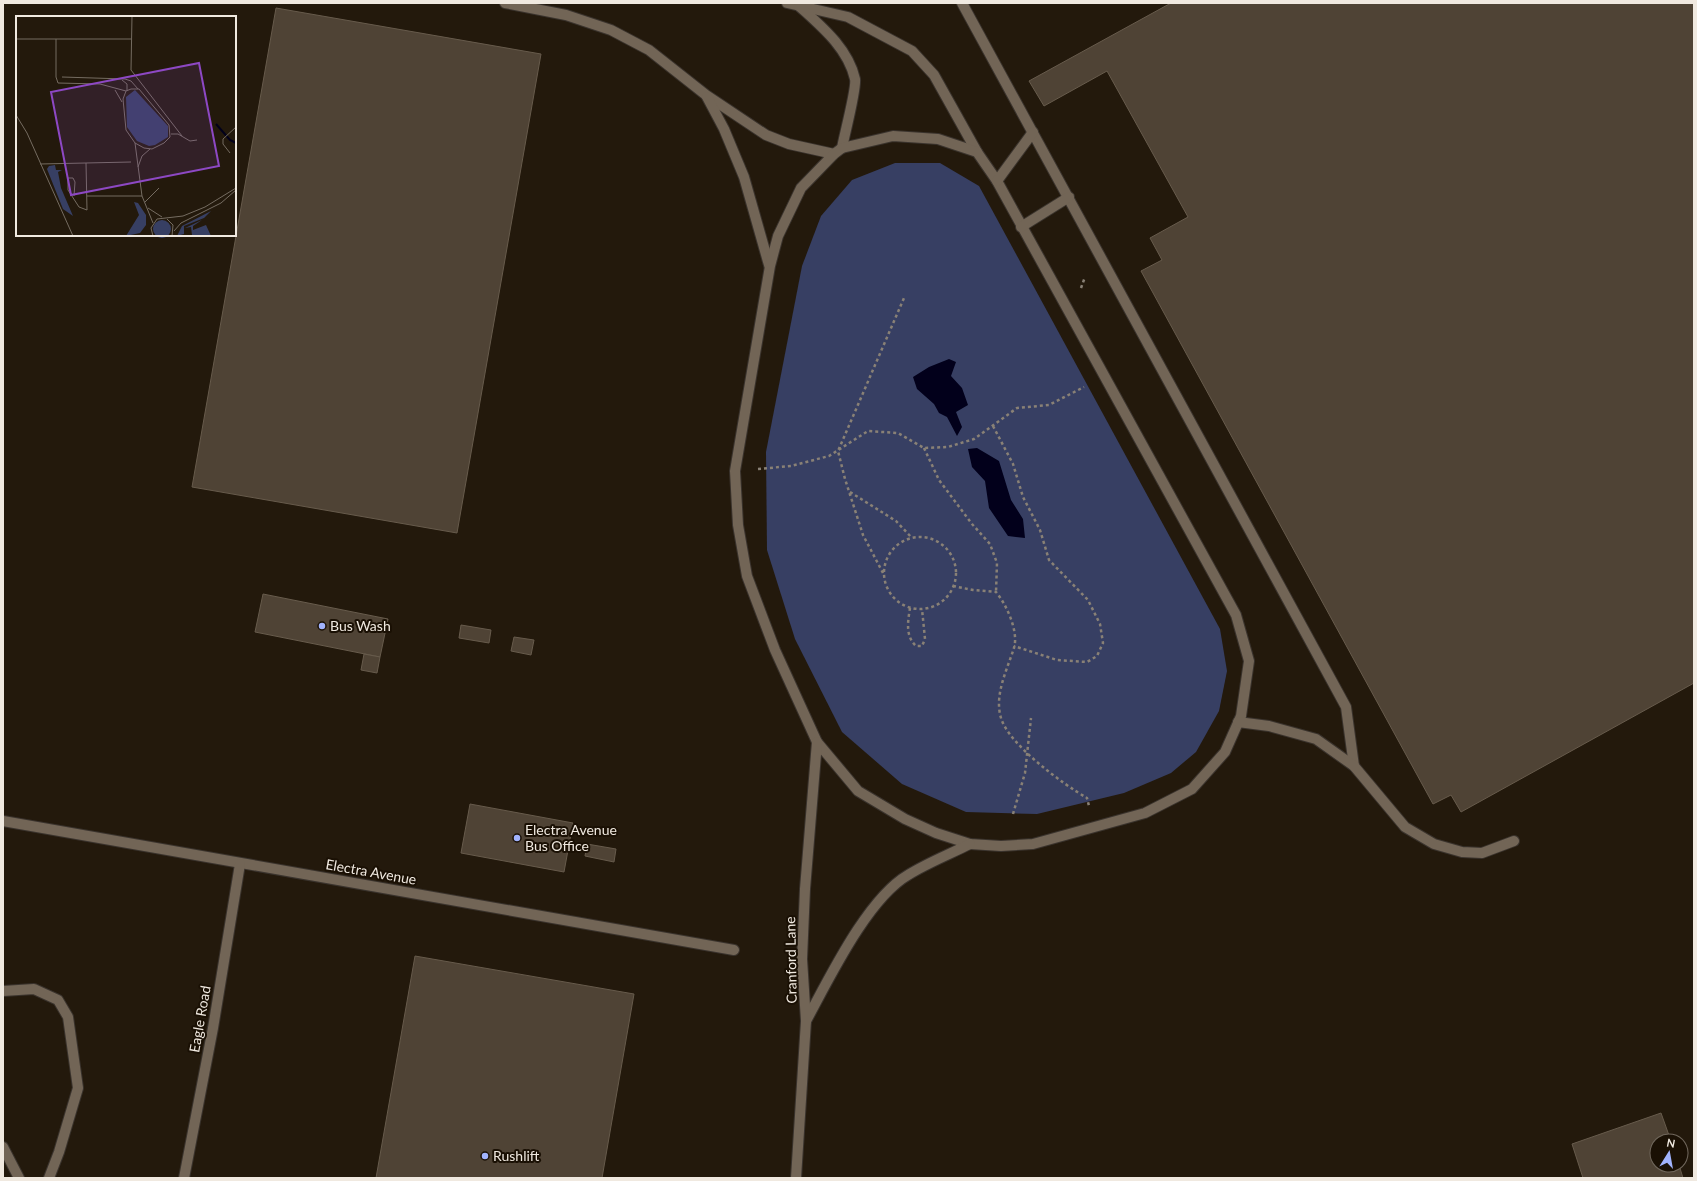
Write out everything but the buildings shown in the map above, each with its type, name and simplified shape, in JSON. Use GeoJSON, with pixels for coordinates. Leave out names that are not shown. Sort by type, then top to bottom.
{"type":"FeatureCollection","features":[{"type":"Feature","properties":{"kind":"lane"},"geometry":{"type":"LineString","coordinates":[[505,3],[566,15],[611,30],[649,50],[706,95],[766,135],[789,144],[838,151],[893,136],[938,139],[977,152]]}},
{"type":"Feature","properties":{"kind":"lane"},"geometry":{"type":"LineString","coordinates":[[787,3],[798,5],[848,17],[912,51],[934,75],[977,152],[997,181],[1071,318],[1236,615],[1249,661],[1241,716],[1225,752],[1192,788],[1145,813],[1033,844],[1001,846],[970,844],[936,833],[905,819],[858,791],[817,742],[775,650],[747,576],[738,524],[735,471],[770,266],[778,236],[801,188],[838,151],[855,80],[844,54],[826,31],[798,5]]}},
{"type":"Feature","properties":{"kind":"lane"},"geometry":{"type":"LineString","coordinates":[[962,3],[1105,262],[1346,707],[1354,766]]}},
{"type":"Feature","properties":{"kind":"lane"},"geometry":{"type":"LineString","coordinates":[[706,95],[724,129],[744,177],[770,266]]}},
{"type":"Feature","properties":{"kind":"lane"},"geometry":{"type":"LineString","coordinates":[[997,181],[1033,132]]}},
{"type":"Feature","properties":{"kind":"lane"},"geometry":{"type":"LineString","coordinates":[[1021,227],[1069,197]]}},
{"type":"Feature","properties":{"kind":"lane"},"geometry":{"type":"LineString","coordinates":[[1238,722],[1269,726],[1316,738],[1354,766],[1405,827],[1434,844],[1462,852],[1482,853],[1514,841]]}},
{"type":"Feature","properties":{"kind":"lane","name":"Cranford Lane"},"geometry":{"type":"LineString","coordinates":[[796,1178],[806,1021],[802,959],[805,889],[817,742]]}},
{"type":"Feature","properties":{"kind":"lane","name":"Electra Avenue"},"geometry":{"type":"LineString","coordinates":[[3,821],[734,950]]}},
{"type":"Feature","properties":{"kind":"lane"},"geometry":{"type":"LineString","coordinates":[[806,1021],[875,903],[906,875],[970,844]]}},
{"type":"Feature","properties":{"kind":"lane","name":"Eagle Road"},"geometry":{"type":"LineString","coordinates":[[184,1178],[213,1028],[240,864]]}},
{"type":"Feature","properties":{"kind":"lane"},"geometry":{"type":"LineString","coordinates":[[3,991],[34,989],[58,1000],[68,1017],[78,1088],[59,1152],[49,1178]]}},
{"type":"Feature","properties":{"kind":"lane"},"geometry":{"type":"LineString","coordinates":[[3,1147],[19,1178]]}},
{"type":"Feature","properties":{"kind":"path"},"geometry":{"type":"LineString","coordinates":[[1071,318],[1087,272],[1105,262]]}},
{"type":"Feature","properties":{"kind":"path"},"geometry":{"type":"LineString","coordinates":[[883,573],[886,561],[892,550],[901,543],[912,538],[924,537],[935,540],[945,547],[952,557],[956,568],[953,586],[943,600],[933,606],[922,609],[910,608],[899,603],[891,595],[885,585],[883,573],[864,535],[849,492],[838,450],[904,298]]}},
{"type":"Feature","properties":{"kind":"path"},"geometry":{"type":"LineString","coordinates":[[735,471],[791,466],[829,456],[868,431],[898,433],[924,448],[948,447],[974,439],[1017,408],[1049,405],[1104,377]]}},
{"type":"Feature","properties":{"kind":"path"},"geometry":{"type":"LineString","coordinates":[[993,426],[1013,464],[1023,497],[1040,530],[1049,560],[1088,600],[1100,624],[1103,642],[1098,656],[1086,662],[1057,660],[1014,646]]}},
{"type":"Feature","properties":{"kind":"path"},"geometry":{"type":"LineString","coordinates":[[924,448],[939,480],[990,544],[997,563],[996,592],[1003,601],[1012,623],[1014,646],[1006,669],[998,707],[1001,720],[1017,743],[1064,784],[1087,798],[1094,827]]}},
{"type":"Feature","properties":{"kind":"path"},"geometry":{"type":"LineString","coordinates":[[849,492],[896,522],[912,538]]}},
{"type":"Feature","properties":{"kind":"path"},"geometry":{"type":"LineString","coordinates":[[953,586],[996,592]]}},
{"type":"Feature","properties":{"kind":"path"},"geometry":{"type":"LineString","coordinates":[[910,608],[908,625],[910,640],[916,646],[922,646],[925,639],[922,609]]}},
{"type":"Feature","properties":{"kind":"path"},"geometry":{"type":"LineString","coordinates":[[1013,814],[1025,773],[1031,718]]}},
{"type":"Feature","properties":{"kind":"shaded area"},"geometry":{"type":"Polygon","coordinates":[[[895,163],[940,163],[979,186],[1220,629],[1227,671],[1219,711],[1196,752],[1171,773],[1124,793],[1037,814],[966,812],[902,784],[842,732],[795,639],[767,550],[766,452],[802,266],[821,216],[852,180],[895,163]]]}},
{"type":"Feature","properties":{"kind":"shaded area"},"geometry":{"type":"Polygon","coordinates":[[[949,359],[956,362],[951,376],[962,388],[968,405],[956,412],[962,427],[957,436],[947,417],[939,413],[934,404],[917,389],[913,377],[929,367],[949,359]]]}},
{"type":"Feature","properties":{"kind":"shaded area"},"geometry":{"type":"Polygon","coordinates":[[[977,448],[999,461],[1011,500],[1023,519],[1025,538],[1008,536],[989,508],[985,481],[972,467],[968,449],[977,448]]]}},
{"type":"Feature","properties":{"kind":"place","name":"Bus Wash"},"geometry":{"type":"Point","coordinates":[322,626]}},
{"type":"Feature","properties":{"kind":"place","name":"Electra Avenue Bus Office"},"geometry":{"type":"Point","coordinates":[517,838]}},
{"type":"Feature","properties":{"kind":"place","name":"Rushlift"},"geometry":{"type":"Point","coordinates":[485,1156]}}]}
